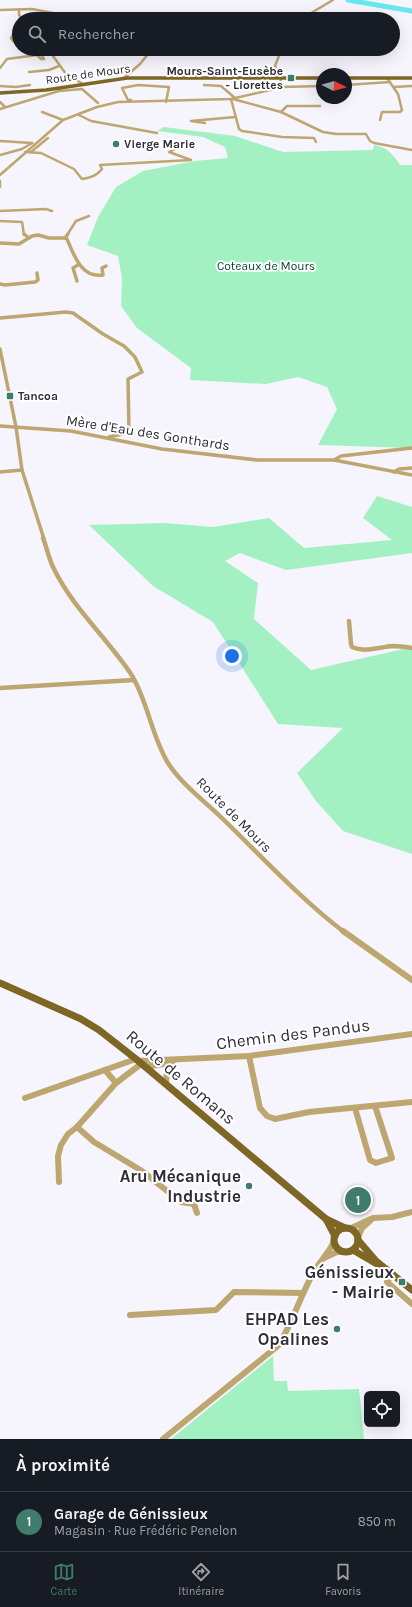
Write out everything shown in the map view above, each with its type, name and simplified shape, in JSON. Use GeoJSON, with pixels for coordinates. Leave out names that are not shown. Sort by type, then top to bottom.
{"type":"FeatureCollection","features":[{"type":"Feature","properties":{"kind":"main road","name":"Route de Mours"},"geometry":{"type":"LineString","coordinates":[[0,93],[53,91],[83,84],[124,78],[316,78]]}},
{"type":"Feature","properties":{"kind":"main road"},"geometry":{"type":"LineString","coordinates":[[352,78],[412,78]]}},
{"type":"Feature","properties":{"kind":"main road","name":"Route de Romans"},"geometry":{"type":"LineString","coordinates":[[0,984],[81,1019],[99,1030],[140,1062],[326,1219],[347,1228]]}},
{"type":"Feature","properties":{"kind":"main road","name":"Route de Romans"},"geometry":{"type":"LineString","coordinates":[[326,1219],[334,1238]]}},
{"type":"Feature","properties":{"kind":"main road"},"geometry":{"type":"LineString","coordinates":[[389,1272],[358,1252],[338,1248],[334,1238],[337,1231],[347,1228],[353,1230],[364,1249],[389,1272],[412,1290]]}},
{"type":"Feature","properties":{"kind":"main road"},"geometry":{"type":"LineString","coordinates":[[349,1251],[356,1248],[358,1239]]}},
{"type":"Feature","properties":{"kind":"street"},"geometry":{"type":"LineString","coordinates":[[313,12],[333,0]]}},
{"type":"Feature","properties":{"kind":"street"},"geometry":{"type":"LineString","coordinates":[[0,10],[32,9],[53,12]]}},
{"type":"Feature","properties":{"kind":"street"},"geometry":{"type":"LineString","coordinates":[[0,68],[7,59],[24,56]]}},
{"type":"Feature","properties":{"kind":"street"},"geometry":{"type":"LineString","coordinates":[[53,56],[66,74],[83,84]]}},
{"type":"Feature","properties":{"kind":"street"},"geometry":{"type":"LineString","coordinates":[[124,78],[140,64],[146,56]]}},
{"type":"Feature","properties":{"kind":"street"},"geometry":{"type":"LineString","coordinates":[[279,56],[275,66],[280,74],[280,87]]}},
{"type":"Feature","properties":{"kind":"street"},"geometry":{"type":"LineString","coordinates":[[29,72],[49,70],[59,66]]}},
{"type":"Feature","properties":{"kind":"street"},"geometry":{"type":"LineString","coordinates":[[380,120],[382,112],[402,111],[399,98],[394,87],[387,78]]}},
{"type":"Feature","properties":{"kind":"street"},"geometry":{"type":"LineString","coordinates":[[352,85],[390,82]]}},
{"type":"Feature","properties":{"kind":"street"},"geometry":{"type":"LineString","coordinates":[[0,86],[16,87],[30,85]]}},
{"type":"Feature","properties":{"kind":"street"},"geometry":{"type":"LineString","coordinates":[[204,85],[221,86],[233,98],[282,112],[323,132],[336,134],[366,134],[370,141],[374,143],[412,150]]}},
{"type":"Feature","properties":{"kind":"street"},"geometry":{"type":"LineString","coordinates":[[166,102],[169,87],[138,86],[122,88],[128,100],[166,102],[233,98],[280,87],[316,86]]}},
{"type":"Feature","properties":{"kind":"street"},"geometry":{"type":"LineString","coordinates":[[394,87],[412,86]]}},
{"type":"Feature","properties":{"kind":"street"},"geometry":{"type":"LineString","coordinates":[[62,89],[82,89],[98,103]]}},
{"type":"Feature","properties":{"kind":"street"},"geometry":{"type":"LineString","coordinates":[[0,109],[53,91]]}},
{"type":"Feature","properties":{"kind":"street"},"geometry":{"type":"LineString","coordinates":[[233,98],[235,117],[239,129],[242,131],[282,137],[314,138],[316,142]]}},
{"type":"Feature","properties":{"kind":"street"},"geometry":{"type":"LineString","coordinates":[[0,175],[63,120],[106,104],[142,101]]}},
{"type":"Feature","properties":{"kind":"street"},"geometry":{"type":"LineString","coordinates":[[0,102],[5,107]]}},
{"type":"Feature","properties":{"kind":"street"},"geometry":{"type":"LineString","coordinates":[[282,112],[287,106],[320,106]]}},
{"type":"Feature","properties":{"kind":"street"},"geometry":{"type":"LineString","coordinates":[[42,112],[63,120]]}},
{"type":"Feature","properties":{"kind":"street"},"geometry":{"type":"LineString","coordinates":[[79,115],[91,121],[125,125]]}},
{"type":"Feature","properties":{"kind":"street"},"geometry":{"type":"LineString","coordinates":[[205,123],[190,121],[235,117]]}},
{"type":"Feature","properties":{"kind":"street"},"geometry":{"type":"LineString","coordinates":[[105,123],[122,128],[157,133]]}},
{"type":"Feature","properties":{"kind":"street"},"geometry":{"type":"LineString","coordinates":[[0,154],[22,149],[41,138]]}},
{"type":"Feature","properties":{"kind":"street"},"geometry":{"type":"LineString","coordinates":[[31,152],[48,138]]}},
{"type":"Feature","properties":{"kind":"street"},"geometry":{"type":"LineString","coordinates":[[0,141],[32,143]]}},
{"type":"Feature","properties":{"kind":"street"},"geometry":{"type":"LineString","coordinates":[[25,152],[41,153],[74,169],[82,179],[86,179],[100,172],[102,169],[100,165],[191,160],[169,152],[177,148]]}},
{"type":"Feature","properties":{"kind":"street"},"geometry":{"type":"LineString","coordinates":[[0,181],[0,187]]}},
{"type":"Feature","properties":{"kind":"street"},"geometry":{"type":"LineString","coordinates":[[0,212],[46,209],[52,211]]}},
{"type":"Feature","properties":{"kind":"street"},"geometry":{"type":"LineString","coordinates":[[65,238],[77,220],[89,216]]}},
{"type":"Feature","properties":{"kind":"street"},"geometry":{"type":"LineString","coordinates":[[0,221],[22,222],[24,236],[29,238]]}},
{"type":"Feature","properties":{"kind":"street"},"geometry":{"type":"LineString","coordinates":[[0,244],[19,244],[38,235],[49,238],[65,238]]}},
{"type":"Feature","properties":{"kind":"street"},"geometry":{"type":"LineString","coordinates":[[65,238],[67,239],[78,265],[96,276],[100,276],[104,273],[102,268],[106,266]]}},
{"type":"Feature","properties":{"kind":"street"},"geometry":{"type":"LineString","coordinates":[[77,281],[73,268],[78,265]]}},
{"type":"Feature","properties":{"kind":"street"},"geometry":{"type":"LineString","coordinates":[[0,284],[4,285],[35,282],[38,280],[37,273]]}},
{"type":"Feature","properties":{"kind":"street"},"geometry":{"type":"LineString","coordinates":[[0,318],[66,312],[73,313],[102,334],[124,346],[135,357],[142,372],[128,379],[129,431],[127,433],[108,438]]}},
{"type":"Feature","properties":{"kind":"street","name":"Route de Mours"},"geometry":{"type":"LineString","coordinates":[[0,348],[16,427],[22,470],[53,568],[90,624],[134,680],[147,709],[160,749],[180,776],[270,866],[308,901],[341,929],[412,980]]}},
{"type":"Feature","properties":{"kind":"street","name":"Mère d'Eau des Gonthards"},"geometry":{"type":"LineString","coordinates":[[0,426],[71,431],[162,448],[257,460],[294,462],[334,460],[412,475]]}},
{"type":"Feature","properties":{"kind":"street"},"geometry":{"type":"LineString","coordinates":[[334,460],[341,456],[412,448]]}},
{"type":"Feature","properties":{"kind":"street"},"geometry":{"type":"LineString","coordinates":[[394,472],[399,469],[412,468]]}},
{"type":"Feature","properties":{"kind":"street"},"geometry":{"type":"LineString","coordinates":[[0,472],[22,470]]}},
{"type":"Feature","properties":{"kind":"street"},"geometry":{"type":"LineString","coordinates":[[349,621],[351,644],[355,649],[363,650],[396,646],[412,648]]}},
{"type":"Feature","properties":{"kind":"street"},"geometry":{"type":"LineString","coordinates":[[0,688],[134,680]]}},
{"type":"Feature","properties":{"kind":"street","name":"Chemin des Pandus"},"geometry":{"type":"LineString","coordinates":[[140,1062],[149,1059],[178,1060],[249,1056],[412,1034]]}},
{"type":"Feature","properties":{"kind":"street"},"geometry":{"type":"LineString","coordinates":[[249,1056],[260,1108],[267,1116],[275,1119],[309,1112],[412,1102]]}},
{"type":"Feature","properties":{"kind":"street","name":"Chemin des Pandus"},"geometry":{"type":"LineString","coordinates":[[140,1062],[170,1063],[178,1060]]}},
{"type":"Feature","properties":{"kind":"street"},"geometry":{"type":"LineString","coordinates":[[25,1098],[105,1070],[140,1062]]}},
{"type":"Feature","properties":{"kind":"street"},"geometry":{"type":"LineString","coordinates":[[58,1182],[58,1156],[60,1145],[68,1134],[77,1127],[116,1083],[140,1062]]}},
{"type":"Feature","properties":{"kind":"street"},"geometry":{"type":"LineString","coordinates":[[166,1085],[165,1074],[170,1063]]}},
{"type":"Feature","properties":{"kind":"street"},"geometry":{"type":"LineString","coordinates":[[105,1070],[116,1083]]}},
{"type":"Feature","properties":{"kind":"street"},"geometry":{"type":"LineString","coordinates":[[355,1108],[370,1160],[376,1163],[392,1158],[374,1106]]}},
{"type":"Feature","properties":{"kind":"street"},"geometry":{"type":"LineString","coordinates":[[77,1127],[94,1142],[142,1171],[181,1202],[194,1204],[197,1213]]}},
{"type":"Feature","properties":{"kind":"street"},"geometry":{"type":"LineString","coordinates":[[347,1228],[373,1218],[392,1217],[412,1212]]}},
{"type":"Feature","properties":{"kind":"street"},"geometry":{"type":"LineString","coordinates":[[358,1239],[362,1228],[373,1218]]}},
{"type":"Feature","properties":{"kind":"street"},"geometry":{"type":"LineString","coordinates":[[163,1439],[279,1345],[290,1326],[303,1293],[320,1260],[332,1246],[334,1238]]}},
{"type":"Feature","properties":{"kind":"street"},"geometry":{"type":"LineString","coordinates":[[320,1260],[338,1252],[349,1251]]}},
{"type":"Feature","properties":{"kind":"street"},"geometry":{"type":"LineString","coordinates":[[389,1272],[387,1282],[412,1304]]}},
{"type":"Feature","properties":{"kind":"street"},"geometry":{"type":"LineString","coordinates":[[130,1315],[216,1310],[234,1292],[303,1293]]}},
{"type":"Feature","properties":{"kind":"green space","name":"Coteaux de Mours"},"geometry":{"type":"Polygon","coordinates":[[[164,127],[235,136],[283,152],[373,150],[374,145],[389,152],[395,157],[400,165],[412,165],[412,448],[318,445],[337,409],[327,387],[298,377],[266,384],[190,380],[191,368],[137,328],[121,306],[122,278],[118,256],[87,245],[98,217],[116,187],[143,171],[195,161],[228,158],[225,147],[203,137],[157,131],[164,127]]]}},
{"type":"Feature","properties":{"kind":"green space"},"geometry":{"type":"Polygon","coordinates":[[[377,496],[412,507],[412,553],[286,570],[240,553],[225,561],[258,583],[254,619],[311,670],[412,647],[412,854],[343,831],[316,801],[297,773],[343,728],[278,724],[213,622],[153,586],[89,525],[165,523],[213,527],[269,518],[304,548],[392,540],[363,518],[377,496]]]}},
{"type":"Feature","properties":{"kind":"green space"},"geometry":{"type":"Polygon","coordinates":[[[273,1356],[274,1381],[287,1381],[288,1391],[359,1389],[364,1439],[171,1439],[273,1356]]]}},
{"type":"Feature","properties":{"kind":"waterway"},"geometry":{"type":"LineString","coordinates":[[348,0],[412,11]]}},
{"type":"Feature","properties":{"kind":"place","name":"Mours-Saint-Eusèbe - Liorettes"},"geometry":{"type":"Point","coordinates":[291,78]}},
{"type":"Feature","properties":{"kind":"place","name":"Vierge Marie"},"geometry":{"type":"Point","coordinates":[116,144]}},
{"type":"Feature","properties":{"kind":"place","name":"Tancoa"},"geometry":{"type":"Point","coordinates":[10,396]}},
{"type":"Feature","properties":{"kind":"place","name":"Aru Mécanique Industrie"},"geometry":{"type":"Point","coordinates":[249,1186]}},
{"type":"Feature","properties":{"kind":"place","name":"Garage de Génissieux"},"geometry":{"type":"Point","coordinates":[358,1200]}},
{"type":"Feature","properties":{"kind":"place","name":"Génissieux - Mairie"},"geometry":{"type":"Point","coordinates":[402,1282]}},
{"type":"Feature","properties":{"kind":"place","name":"EHPAD Les Opalines"},"geometry":{"type":"Point","coordinates":[337,1329]}}]}
